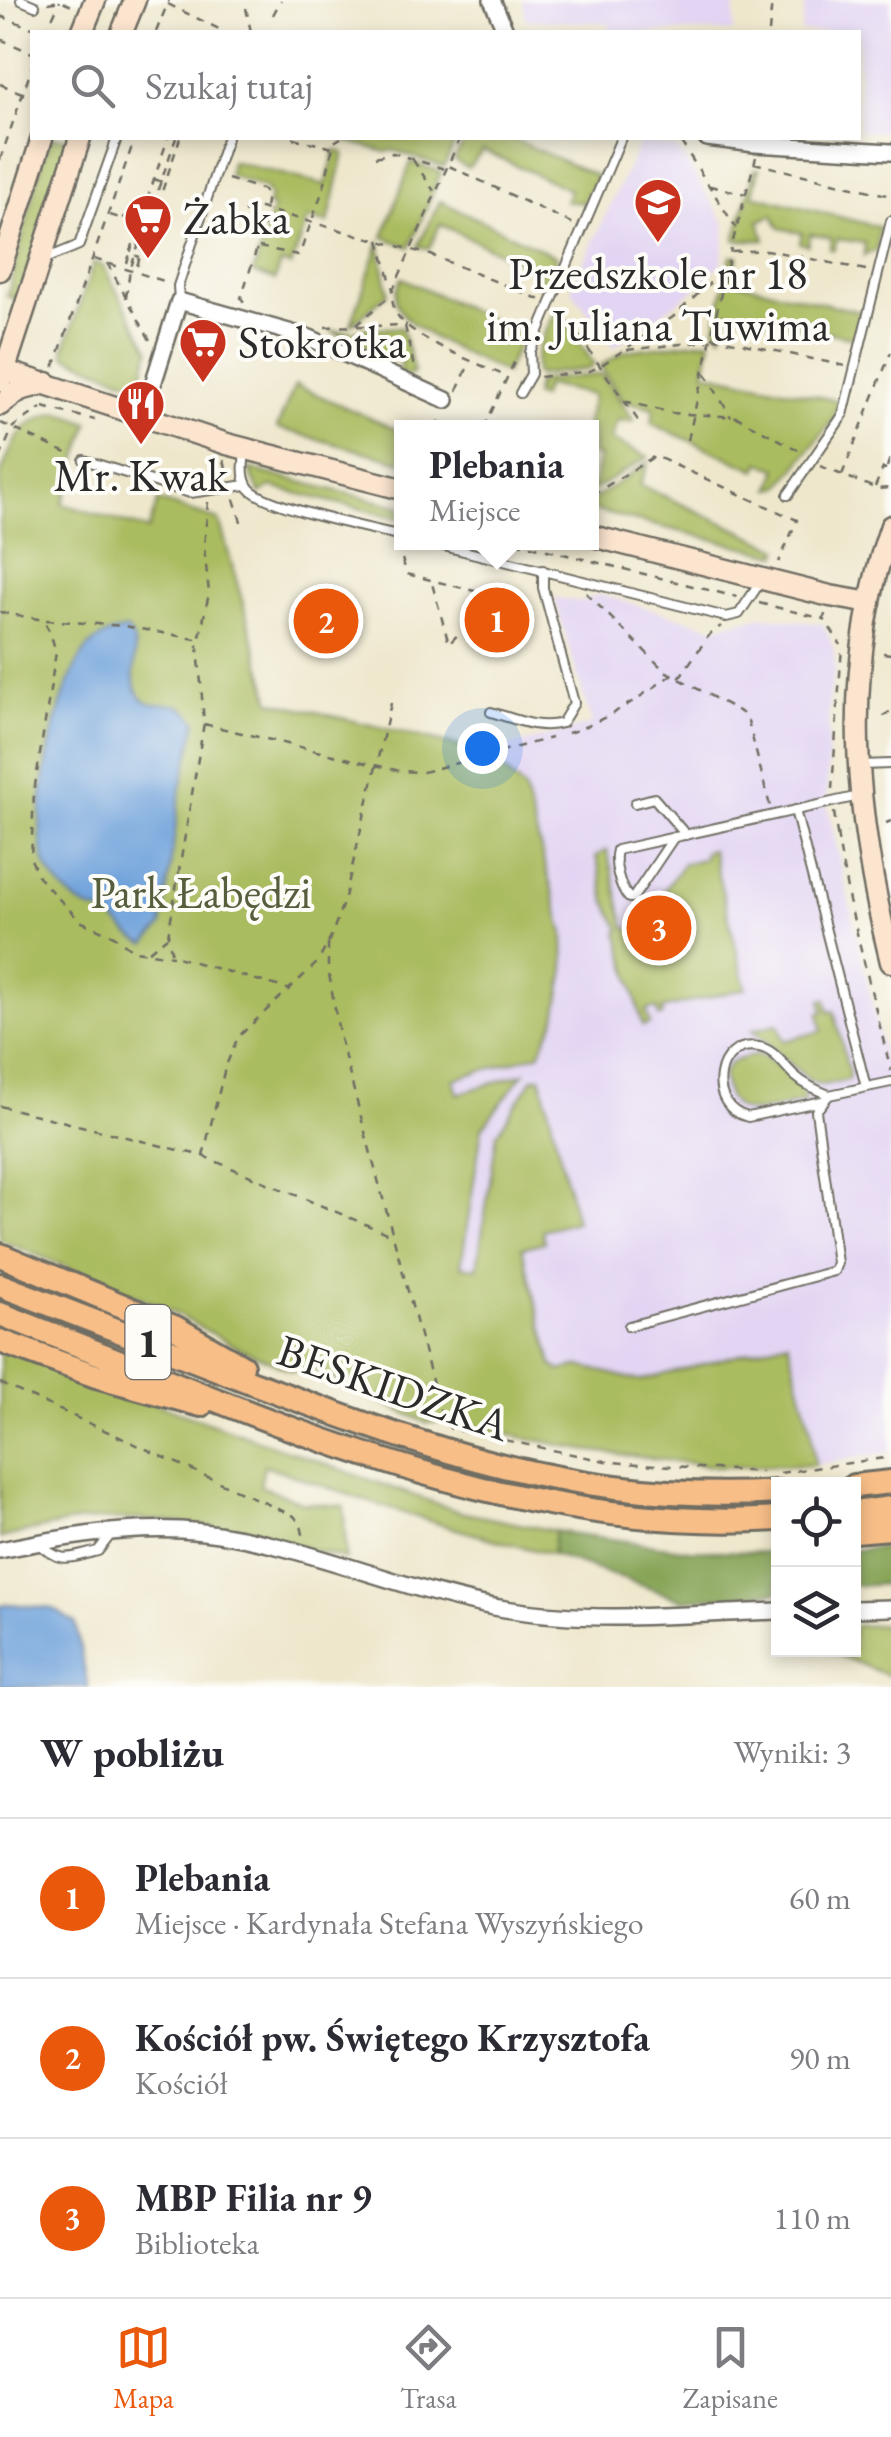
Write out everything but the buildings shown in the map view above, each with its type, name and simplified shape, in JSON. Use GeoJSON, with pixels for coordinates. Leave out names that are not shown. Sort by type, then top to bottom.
{"type":"FeatureCollection","features":[{"type":"Feature","properties":{"kind":"main road"},"geometry":{"type":"LineString","coordinates":[[0,1255],[176,1328],[295,1398]]}},
{"type":"Feature","properties":{"kind":"main road","name":"BESKIDZKA"},"geometry":{"type":"LineString","coordinates":[[0,1285],[410,1441],[530,1474],[646,1491],[771,1483]]}},
{"type":"Feature","properties":{"kind":"main road","name":"BESKIDZKA"},"geometry":{"type":"LineString","coordinates":[[0,1314],[285,1424],[465,1486],[525,1500],[644,1517],[771,1521]]}},
{"type":"Feature","properties":{"kind":"main road"},"geometry":{"type":"LineString","coordinates":[[0,1341],[146,1390],[285,1424]]}},
{"type":"Feature","properties":{"kind":"main road"},"geometry":{"type":"LineString","coordinates":[[861,1485],[891,1482]]}},
{"type":"Feature","properties":{"kind":"main road"},"geometry":{"type":"LineString","coordinates":[[861,1512],[891,1508]]}},
{"type":"Feature","properties":{"kind":"main road"},"geometry":{"type":"LineString","coordinates":[[861,1530],[891,1528]]}},
{"type":"Feature","properties":{"kind":"street"},"geometry":{"type":"LineString","coordinates":[[83,30],[95,0]]}},
{"type":"Feature","properties":{"kind":"street"},"geometry":{"type":"LineString","coordinates":[[123,30],[135,0]]}},
{"type":"Feature","properties":{"kind":"street"},"geometry":{"type":"LineString","coordinates":[[492,0],[505,30]]}},
{"type":"Feature","properties":{"kind":"street"},"geometry":{"type":"LineString","coordinates":[[0,270],[41,140]]}},
{"type":"Feature","properties":{"kind":"street"},"geometry":{"type":"LineString","coordinates":[[79,140],[2,374],[50,383],[246,449],[394,487]]}},
{"type":"Feature","properties":{"kind":"street"},"geometry":{"type":"LineString","coordinates":[[723,140],[891,152]]}},
{"type":"Feature","properties":{"kind":"street"},"geometry":{"type":"LineString","coordinates":[[143,416],[178,293],[310,338],[424,391],[444,406]]}},
{"type":"Feature","properties":{"kind":"street"},"geometry":{"type":"LineString","coordinates":[[15,338],[22,360],[50,383]]}},
{"type":"Feature","properties":{"kind":"street"},"geometry":{"type":"LineString","coordinates":[[0,405],[20,390],[50,383]]}},
{"type":"Feature","properties":{"kind":"street"},"geometry":{"type":"LineString","coordinates":[[890,530],[870,602],[858,703],[857,765],[877,906],[891,962]]}},
{"type":"Feature","properties":{"kind":"street"},"geometry":{"type":"LineString","coordinates":[[599,538],[830,596],[870,602]]}},
{"type":"Feature","properties":{"kind":"street"},"geometry":{"type":"LineString","coordinates":[[0,1550],[113,1530],[184,1530],[242,1540],[488,1605],[568,1616],[771,1612]]}},
{"type":"Feature","properties":{"kind":"street"},"geometry":{"type":"LineString","coordinates":[[861,1609],[891,1608]]}},
{"type":"Feature","properties":{"kind":"lane"},"geometry":{"type":"LineString","coordinates":[[21,0],[34,6]]}},
{"type":"Feature","properties":{"kind":"lane"},"geometry":{"type":"LineString","coordinates":[[39,262],[79,245],[116,140]]}},
{"type":"Feature","properties":{"kind":"lane"},"geometry":{"type":"LineString","coordinates":[[178,293],[226,140]]}},
{"type":"Feature","properties":{"kind":"lane"},"geometry":{"type":"LineString","coordinates":[[520,394],[531,374],[530,352],[547,301],[620,140]]}},
{"type":"Feature","properties":{"kind":"lane"},"geometry":{"type":"LineString","coordinates":[[788,495],[838,426],[891,221]]}},
{"type":"Feature","properties":{"kind":"lane"},"geometry":{"type":"LineString","coordinates":[[246,449],[246,484],[265,500],[394,534]]}},
{"type":"Feature","properties":{"kind":"lane"},"geometry":{"type":"LineString","coordinates":[[84,460],[190,494],[246,484]]}},
{"type":"Feature","properties":{"kind":"lane"},"geometry":{"type":"LineString","coordinates":[[461,550],[726,617],[740,614],[762,579]]}},
{"type":"Feature","properties":{"kind":"lane"},"geometry":{"type":"LineString","coordinates":[[491,712],[540,727],[550,726],[562,723],[574,703],[543,588],[542,570]]}},
{"type":"Feature","properties":{"kind":"lane"},"geometry":{"type":"LineString","coordinates":[[857,765],[891,764]]}},
{"type":"Feature","properties":{"kind":"lane"},"geometry":{"type":"LineString","coordinates":[[674,837],[633,898],[629,898],[615,857],[618,850],[674,837],[686,835],[772,815],[859,796]]}},
{"type":"Feature","properties":{"kind":"lane"},"geometry":{"type":"LineString","coordinates":[[634,803],[654,798],[686,835]]}},
{"type":"Feature","properties":{"kind":"lane"},"geometry":{"type":"LineString","coordinates":[[795,810],[866,1088]]}},
{"type":"Feature","properties":{"kind":"lane"},"geometry":{"type":"LineString","coordinates":[[826,1098],[768,1050],[756,1046],[726,1058],[719,1076],[723,1099],[737,1114],[748,1116],[826,1098],[891,1082]]}},
{"type":"Feature","properties":{"kind":"lane"},"geometry":{"type":"LineString","coordinates":[[629,1326],[834,1271],[838,1263],[816,1111],[826,1098]]}},
{"type":"Feature","properties":{"kind":"path"},"geometry":{"type":"LineString","coordinates":[[34,6],[60,0]]}},
{"type":"Feature","properties":{"kind":"path"},"geometry":{"type":"LineString","coordinates":[[45,30],[60,0]]}},
{"type":"Feature","properties":{"kind":"path"},"geometry":{"type":"LineString","coordinates":[[273,15],[282,0]]}},
{"type":"Feature","properties":{"kind":"path"},"geometry":{"type":"LineString","coordinates":[[769,30],[772,0]]}},
{"type":"Feature","properties":{"kind":"path"},"geometry":{"type":"LineString","coordinates":[[157,30],[168,2],[221,30]]}},
{"type":"Feature","properties":{"kind":"path"},"geometry":{"type":"LineString","coordinates":[[246,8],[251,30]]}},
{"type":"Feature","properties":{"kind":"path"},"geometry":{"type":"LineString","coordinates":[[0,16],[38,30]]}},
{"type":"Feature","properties":{"kind":"path"},"geometry":{"type":"LineString","coordinates":[[0,39],[30,52]]}},
{"type":"Feature","properties":{"kind":"path"},"geometry":{"type":"LineString","coordinates":[[0,160],[30,73]]}},
{"type":"Feature","properties":{"kind":"path"},"geometry":{"type":"LineString","coordinates":[[0,84],[24,94]]}},
{"type":"Feature","properties":{"kind":"path"},"geometry":{"type":"LineString","coordinates":[[0,458],[14,427],[43,407],[134,140]]}},
{"type":"Feature","properties":{"kind":"path"},"geometry":{"type":"LineString","coordinates":[[154,214],[143,213],[167,140]]}},
{"type":"Feature","properties":{"kind":"path"},"geometry":{"type":"LineString","coordinates":[[136,266],[177,140]]}},
{"type":"Feature","properties":{"kind":"path"},"geometry":{"type":"LineString","coordinates":[[126,297],[130,270],[177,140]]}},
{"type":"Feature","properties":{"kind":"path"},"geometry":{"type":"LineString","coordinates":[[300,140],[333,148]]}},
{"type":"Feature","properties":{"kind":"path"},"geometry":{"type":"LineString","coordinates":[[258,247],[298,256],[338,140]]}},
{"type":"Feature","properties":{"kind":"path"},"geometry":{"type":"LineString","coordinates":[[356,325],[393,292],[459,140]]}},
{"type":"Feature","properties":{"kind":"path"},"geometry":{"type":"LineString","coordinates":[[681,142],[736,228]]}},
{"type":"Feature","properties":{"kind":"path"},"geometry":{"type":"LineString","coordinates":[[375,158],[393,153],[446,167],[579,226]]}},
{"type":"Feature","properties":{"kind":"path"},"geometry":{"type":"LineString","coordinates":[[733,241],[756,156]]}},
{"type":"Feature","properties":{"kind":"path"},"geometry":{"type":"LineString","coordinates":[[412,159],[436,193]]}},
{"type":"Feature","properties":{"kind":"path"},"geometry":{"type":"LineString","coordinates":[[754,163],[891,196]]}},
{"type":"Feature","properties":{"kind":"path"},"geometry":{"type":"LineString","coordinates":[[223,178],[264,190],[268,198],[258,247],[241,298],[252,310]]}},
{"type":"Feature","properties":{"kind":"path"},"geometry":{"type":"LineString","coordinates":[[154,179],[165,183]]}},
{"type":"Feature","properties":{"kind":"path"},"geometry":{"type":"LineString","coordinates":[[709,185],[746,194]]}},
{"type":"Feature","properties":{"kind":"path"},"geometry":{"type":"LineString","coordinates":[[244,212],[256,208],[378,239],[431,255],[558,306],[642,426]]}},
{"type":"Feature","properties":{"kind":"path"},"geometry":{"type":"LineString","coordinates":[[108,214],[148,226]]}},
{"type":"Feature","properties":{"kind":"path"},"geometry":{"type":"LineString","coordinates":[[127,263],[138,229]]}},
{"type":"Feature","properties":{"kind":"path"},"geometry":{"type":"LineString","coordinates":[[378,239],[398,316],[406,325],[508,378],[488,420]]}},
{"type":"Feature","properties":{"kind":"path"},"geometry":{"type":"LineString","coordinates":[[431,255],[434,250]]}},
{"type":"Feature","properties":{"kind":"path"},"geometry":{"type":"LineString","coordinates":[[688,440],[730,250],[767,250],[878,272]]}},
{"type":"Feature","properties":{"kind":"path"},"geometry":{"type":"LineString","coordinates":[[130,254],[140,257]]}},
{"type":"Feature","properties":{"kind":"path"},"geometry":{"type":"LineString","coordinates":[[93,258],[178,293]]}},
{"type":"Feature","properties":{"kind":"path"},"geometry":{"type":"LineString","coordinates":[[107,263],[161,360]]}},
{"type":"Feature","properties":{"kind":"path"},"geometry":{"type":"LineString","coordinates":[[537,378],[590,371],[600,366],[672,317],[727,266]]}},
{"type":"Feature","properties":{"kind":"path"},"geometry":{"type":"LineString","coordinates":[[319,328],[406,325]]}},
{"type":"Feature","properties":{"kind":"path"},"geometry":{"type":"LineString","coordinates":[[406,325],[406,339],[424,391]]}},
{"type":"Feature","properties":{"kind":"path"},"geometry":{"type":"LineString","coordinates":[[724,340],[726,331]]}},
{"type":"Feature","properties":{"kind":"path"},"geometry":{"type":"LineString","coordinates":[[625,351],[712,338],[856,368]]}},
{"type":"Feature","properties":{"kind":"path"},"geometry":{"type":"LineString","coordinates":[[842,475],[891,352]]}},
{"type":"Feature","properties":{"kind":"path"},"geometry":{"type":"LineString","coordinates":[[704,372],[731,417]]}},
{"type":"Feature","properties":{"kind":"path"},"geometry":{"type":"LineString","coordinates":[[624,401],[672,413],[738,417],[822,468],[874,488],[891,488]]}},
{"type":"Feature","properties":{"kind":"path"},"geometry":{"type":"LineString","coordinates":[[439,420],[444,406]]}},
{"type":"Feature","properties":{"kind":"path"},"geometry":{"type":"LineString","coordinates":[[0,423],[84,460]]}},
{"type":"Feature","properties":{"kind":"path"},"geometry":{"type":"LineString","coordinates":[[874,488],[883,468],[889,470],[891,454]]}},
{"type":"Feature","properties":{"kind":"path"},"geometry":{"type":"LineString","coordinates":[[599,491],[655,456],[797,520],[779,562]]}},
{"type":"Feature","properties":{"kind":"path"},"geometry":{"type":"LineString","coordinates":[[176,957],[168,936],[204,724],[198,640],[209,592],[204,547],[210,490]]}},
{"type":"Feature","properties":{"kind":"path"},"geometry":{"type":"LineString","coordinates":[[397,550],[406,574],[430,580],[494,596],[449,644],[430,580]]}},
{"type":"Feature","properties":{"kind":"path"},"geometry":{"type":"LineString","coordinates":[[547,550],[824,619],[842,646],[832,792]]}},
{"type":"Feature","properties":{"kind":"path"},"geometry":{"type":"LineString","coordinates":[[578,579],[581,588],[671,675],[742,713],[748,721],[772,815]]}},
{"type":"Feature","properties":{"kind":"path"},"geometry":{"type":"LineString","coordinates":[[824,619],[830,596]]}},
{"type":"Feature","properties":{"kind":"path"},"geometry":{"type":"LineString","coordinates":[[0,612],[42,620],[124,626],[198,640]]}},
{"type":"Feature","properties":{"kind":"path"},"geometry":{"type":"LineString","coordinates":[[678,680],[710,634],[733,615]]}},
{"type":"Feature","properties":{"kind":"path"},"geometry":{"type":"LineString","coordinates":[[42,620],[56,652],[34,792],[31,860],[39,878],[80,921],[134,950],[176,957],[290,990]]}},
{"type":"Feature","properties":{"kind":"path"},"geometry":{"type":"LineString","coordinates":[[842,646],[891,654]]}},
{"type":"Feature","properties":{"kind":"path"},"geometry":{"type":"LineString","coordinates":[[570,732],[632,704],[671,675]]}},
{"type":"Feature","properties":{"kind":"path"},"geometry":{"type":"LineString","coordinates":[[203,1156],[225,1068],[238,1037],[318,962],[328,943],[345,897],[392,699]]}},
{"type":"Feature","properties":{"kind":"path"},"geometry":{"type":"LineString","coordinates":[[204,724],[400,772],[423,772],[551,738]]}},
{"type":"Feature","properties":{"kind":"path"},"geometry":{"type":"LineString","coordinates":[[834,811],[849,901],[891,1071]]}},
{"type":"Feature","properties":{"kind":"path"},"geometry":{"type":"LineString","coordinates":[[838,834],[852,832]]}},
{"type":"Feature","properties":{"kind":"path"},"geometry":{"type":"LineString","coordinates":[[146,952],[168,936]]}},
{"type":"Feature","properties":{"kind":"path"},"geometry":{"type":"LineString","coordinates":[[328,943],[328,968],[340,1039],[444,1421],[451,1429],[610,1462],[760,1472]]}},
{"type":"Feature","properties":{"kind":"path"},"geometry":{"type":"LineString","coordinates":[[0,1106],[203,1156],[394,1236]]}},
{"type":"Feature","properties":{"kind":"path"},"geometry":{"type":"LineString","coordinates":[[0,1384],[294,1516],[304,1534],[302,1555]]}},
{"type":"Feature","properties":{"kind":"path"},"geometry":{"type":"LineString","coordinates":[[805,1477],[891,1457]]}},
{"type":"Feature","properties":{"kind":"shaded area"},"geometry":{"type":"Polygon","coordinates":[[[523,0],[735,0],[734,30],[610,30],[610,23],[526,20],[523,0]]]}},
{"type":"Feature","properties":{"kind":"shaded area"},"geometry":{"type":"Polygon","coordinates":[[[806,0],[891,0],[891,132],[861,131],[861,30],[801,30],[806,0]]]}},
{"type":"Feature","properties":{"kind":"shaded area","name":"Przedszkole nr 18 im. Juliana Tuwima"},"geometry":{"type":"Polygon","coordinates":[[[641,140],[679,150],[726,225],[722,262],[694,290],[614,347],[571,289],[641,140]]]}},
{"type":"Feature","properties":{"kind":"shaded area"},"geometry":{"type":"Polygon","coordinates":[[[599,594],[714,627],[762,616],[823,624],[834,649],[827,803],[891,1088],[891,1452],[815,1465],[720,1467],[585,1450],[454,1424],[429,737],[487,753],[592,724],[554,597],[581,602],[599,594]]]}},
{"type":"Feature","properties":{"kind":"green space"},"geometry":{"type":"Polygon","coordinates":[[[50,140],[73,140],[18,300],[7,296],[50,140]]]}},
{"type":"Feature","properties":{"kind":"green space"},"geometry":{"type":"Polygon","coordinates":[[[343,140],[456,140],[444,167],[393,150],[386,152],[343,140]]]}},
{"type":"Feature","properties":{"kind":"green space"},"geometry":{"type":"Polygon","coordinates":[[[465,140],[516,140],[597,176],[584,203],[565,201],[570,190],[483,150],[468,168],[454,160],[465,140]]]}},
{"type":"Feature","properties":{"kind":"green space"},"geometry":{"type":"Polygon","coordinates":[[[335,150],[344,153],[328,223],[308,219],[291,266],[281,263],[275,280],[253,273],[273,208],[268,206],[270,195],[265,188],[229,175],[231,161],[326,185],[335,150]]]}},
{"type":"Feature","properties":{"kind":"green space"},"geometry":{"type":"Polygon","coordinates":[[[411,162],[441,172],[410,247],[383,237],[411,162]]]}},
{"type":"Feature","properties":{"kind":"green space"},"geometry":{"type":"Polygon","coordinates":[[[755,169],[759,169],[753,195],[879,227],[877,250],[864,255],[865,243],[837,239],[834,249],[830,249],[831,238],[810,234],[808,245],[800,243],[802,233],[779,228],[773,215],[759,221],[765,240],[735,240],[755,169]]]}},
{"type":"Feature","properties":{"kind":"green space"},"geometry":{"type":"Polygon","coordinates":[[[440,201],[557,257],[545,288],[538,284],[540,272],[440,224],[429,249],[418,246],[440,201]]]}},
{"type":"Feature","properties":{"kind":"green space"},"geometry":{"type":"Polygon","coordinates":[[[379,243],[388,293],[351,325],[379,243]]]}},
{"type":"Feature","properties":{"kind":"green space"},"geometry":{"type":"Polygon","coordinates":[[[731,256],[738,256],[733,281],[860,312],[855,338],[728,312],[721,335],[715,328],[731,256]]]}},
{"type":"Feature","properties":{"kind":"green space"},"geometry":{"type":"Polygon","coordinates":[[[94,262],[103,266],[150,350],[139,385],[65,356],[94,262]]]}},
{"type":"Feature","properties":{"kind":"green space"},"geometry":{"type":"Polygon","coordinates":[[[402,278],[523,335],[505,373],[447,345],[406,318],[396,300],[402,278]]]}},
{"type":"Feature","properties":{"kind":"green space"},"geometry":{"type":"Polygon","coordinates":[[[557,310],[594,364],[589,369],[536,375],[538,349],[557,310]]]}},
{"type":"Feature","properties":{"kind":"green space"},"geometry":{"type":"Polygon","coordinates":[[[363,328],[402,328],[414,372],[409,376],[398,373],[402,362],[331,331],[355,332],[363,328]]]}},
{"type":"Feature","properties":{"kind":"green space"},"geometry":{"type":"Polygon","coordinates":[[[711,340],[705,372],[839,401],[833,420],[781,486],[771,489],[778,468],[760,463],[757,470],[652,424],[654,408],[624,401],[600,366],[625,351],[711,340]]]}},
{"type":"Feature","properties":{"kind":"green space"},"geometry":{"type":"Polygon","coordinates":[[[602,375],[633,419],[617,420],[611,440],[648,457],[599,487],[599,420],[588,420],[593,395],[546,385],[541,398],[534,395],[538,381],[602,375]]]}},
{"type":"Feature","properties":{"kind":"green space"},"geometry":{"type":"Polygon","coordinates":[[[295,385],[394,428],[394,460],[277,428],[295,385]]]}},
{"type":"Feature","properties":{"kind":"green space","name":"Park Łabędzi"},"geometry":{"type":"Polygon","coordinates":[[[59,412],[89,423],[63,504],[148,530],[158,501],[219,520],[271,701],[487,753],[524,789],[564,933],[565,970],[556,1018],[539,1054],[454,1079],[458,1094],[524,1073],[482,1128],[461,1266],[477,1268],[497,1134],[533,1078],[541,1077],[576,1221],[542,1230],[544,1242],[522,1248],[553,1367],[559,1371],[580,1366],[640,1381],[788,1341],[811,1430],[815,1465],[720,1467],[585,1450],[443,1421],[426,1423],[308,1367],[293,1371],[235,1346],[163,1307],[0,1240],[0,476],[14,442],[26,427],[59,412]]]}},
{"type":"Feature","properties":{"kind":"green space"},"geometry":{"type":"Polygon","coordinates":[[[648,463],[640,485],[780,549],[778,555],[599,512],[599,495],[648,463]]]}},
{"type":"Feature","properties":{"kind":"green space"},"geometry":{"type":"Polygon","coordinates":[[[249,469],[394,505],[394,517],[271,487],[260,494],[249,469]]]}},
{"type":"Feature","properties":{"kind":"green space"},"geometry":{"type":"Polygon","coordinates":[[[607,850],[625,927],[630,929],[638,927],[683,864],[704,858],[704,852],[712,850],[746,988],[662,1009],[663,1016],[659,1017],[657,1008],[646,1010],[650,1024],[643,1026],[618,932],[621,930],[606,901],[596,856],[607,850]]]}},
{"type":"Feature","properties":{"kind":"green space"},"geometry":{"type":"Polygon","coordinates":[[[826,999],[829,1012],[834,1011],[849,1073],[848,1080],[822,1085],[810,1081],[752,1030],[778,1024],[784,1041],[822,1031],[819,1013],[824,1012],[821,1000],[826,999]]]}},
{"type":"Feature","properties":{"kind":"green space"},"geometry":{"type":"Polygon","coordinates":[[[757,1054],[787,1073],[806,1101],[751,1112],[732,1103],[723,1073],[731,1062],[757,1054]]]}},
{"type":"Feature","properties":{"kind":"green space"},"geometry":{"type":"Polygon","coordinates":[[[0,1348],[460,1512],[555,1531],[552,1554],[443,1525],[264,1465],[260,1486],[304,1503],[344,1506],[346,1559],[216,1528],[150,1520],[84,1521],[0,1538],[0,1348]]]}},
{"type":"Feature","properties":{"kind":"green space"},"geometry":{"type":"Polygon","coordinates":[[[555,1531],[689,1550],[771,1553],[771,1593],[683,1600],[552,1554],[555,1531]]]}},
{"type":"Feature","properties":{"kind":"green space"},"geometry":{"type":"Polygon","coordinates":[[[891,1546],[891,1584],[861,1586],[861,1549],[891,1546]]]}},
{"type":"Feature","properties":{"kind":"green space"},"geometry":{"type":"Polygon","coordinates":[[[891,1624],[891,1677],[843,1657],[861,1657],[861,1626],[891,1624]]]}},
{"type":"Feature","properties":{"kind":"water"},"geometry":{"type":"Polygon","coordinates":[[[127,629],[134,645],[134,681],[141,697],[154,704],[179,706],[197,721],[181,788],[162,926],[146,944],[106,914],[69,896],[46,865],[41,845],[48,754],[65,691],[91,645],[127,629]]]}},
{"type":"Feature","properties":{"kind":"water"},"geometry":{"type":"Polygon","coordinates":[[[0,1606],[54,1609],[75,1623],[88,1687],[0,1687],[0,1606]]]}},
{"type":"Feature","properties":{"kind":"place","name":"Przedszkole nr 18 im. Juliana Tuwima"},"geometry":{"type":"Point","coordinates":[658,244]}},
{"type":"Feature","properties":{"kind":"place","name":"Żabka"},"geometry":{"type":"Point","coordinates":[148,260]}},
{"type":"Feature","properties":{"kind":"place","name":"Stokrotka"},"geometry":{"type":"Point","coordinates":[203,384]}},
{"type":"Feature","properties":{"kind":"place","name":"Mr. Kwak"},"geometry":{"type":"Point","coordinates":[141,446]}},
{"type":"Feature","properties":{"kind":"place","name":"Plebania"},"geometry":{"type":"Point","coordinates":[497,620]}},
{"type":"Feature","properties":{"kind":"place","name":"Kościół pw. Świętego Krzysztofa"},"geometry":{"type":"Point","coordinates":[326,621]}},
{"type":"Feature","properties":{"kind":"place","name":"MBP Filia nr 9"},"geometry":{"type":"Point","coordinates":[659,928]}}]}
